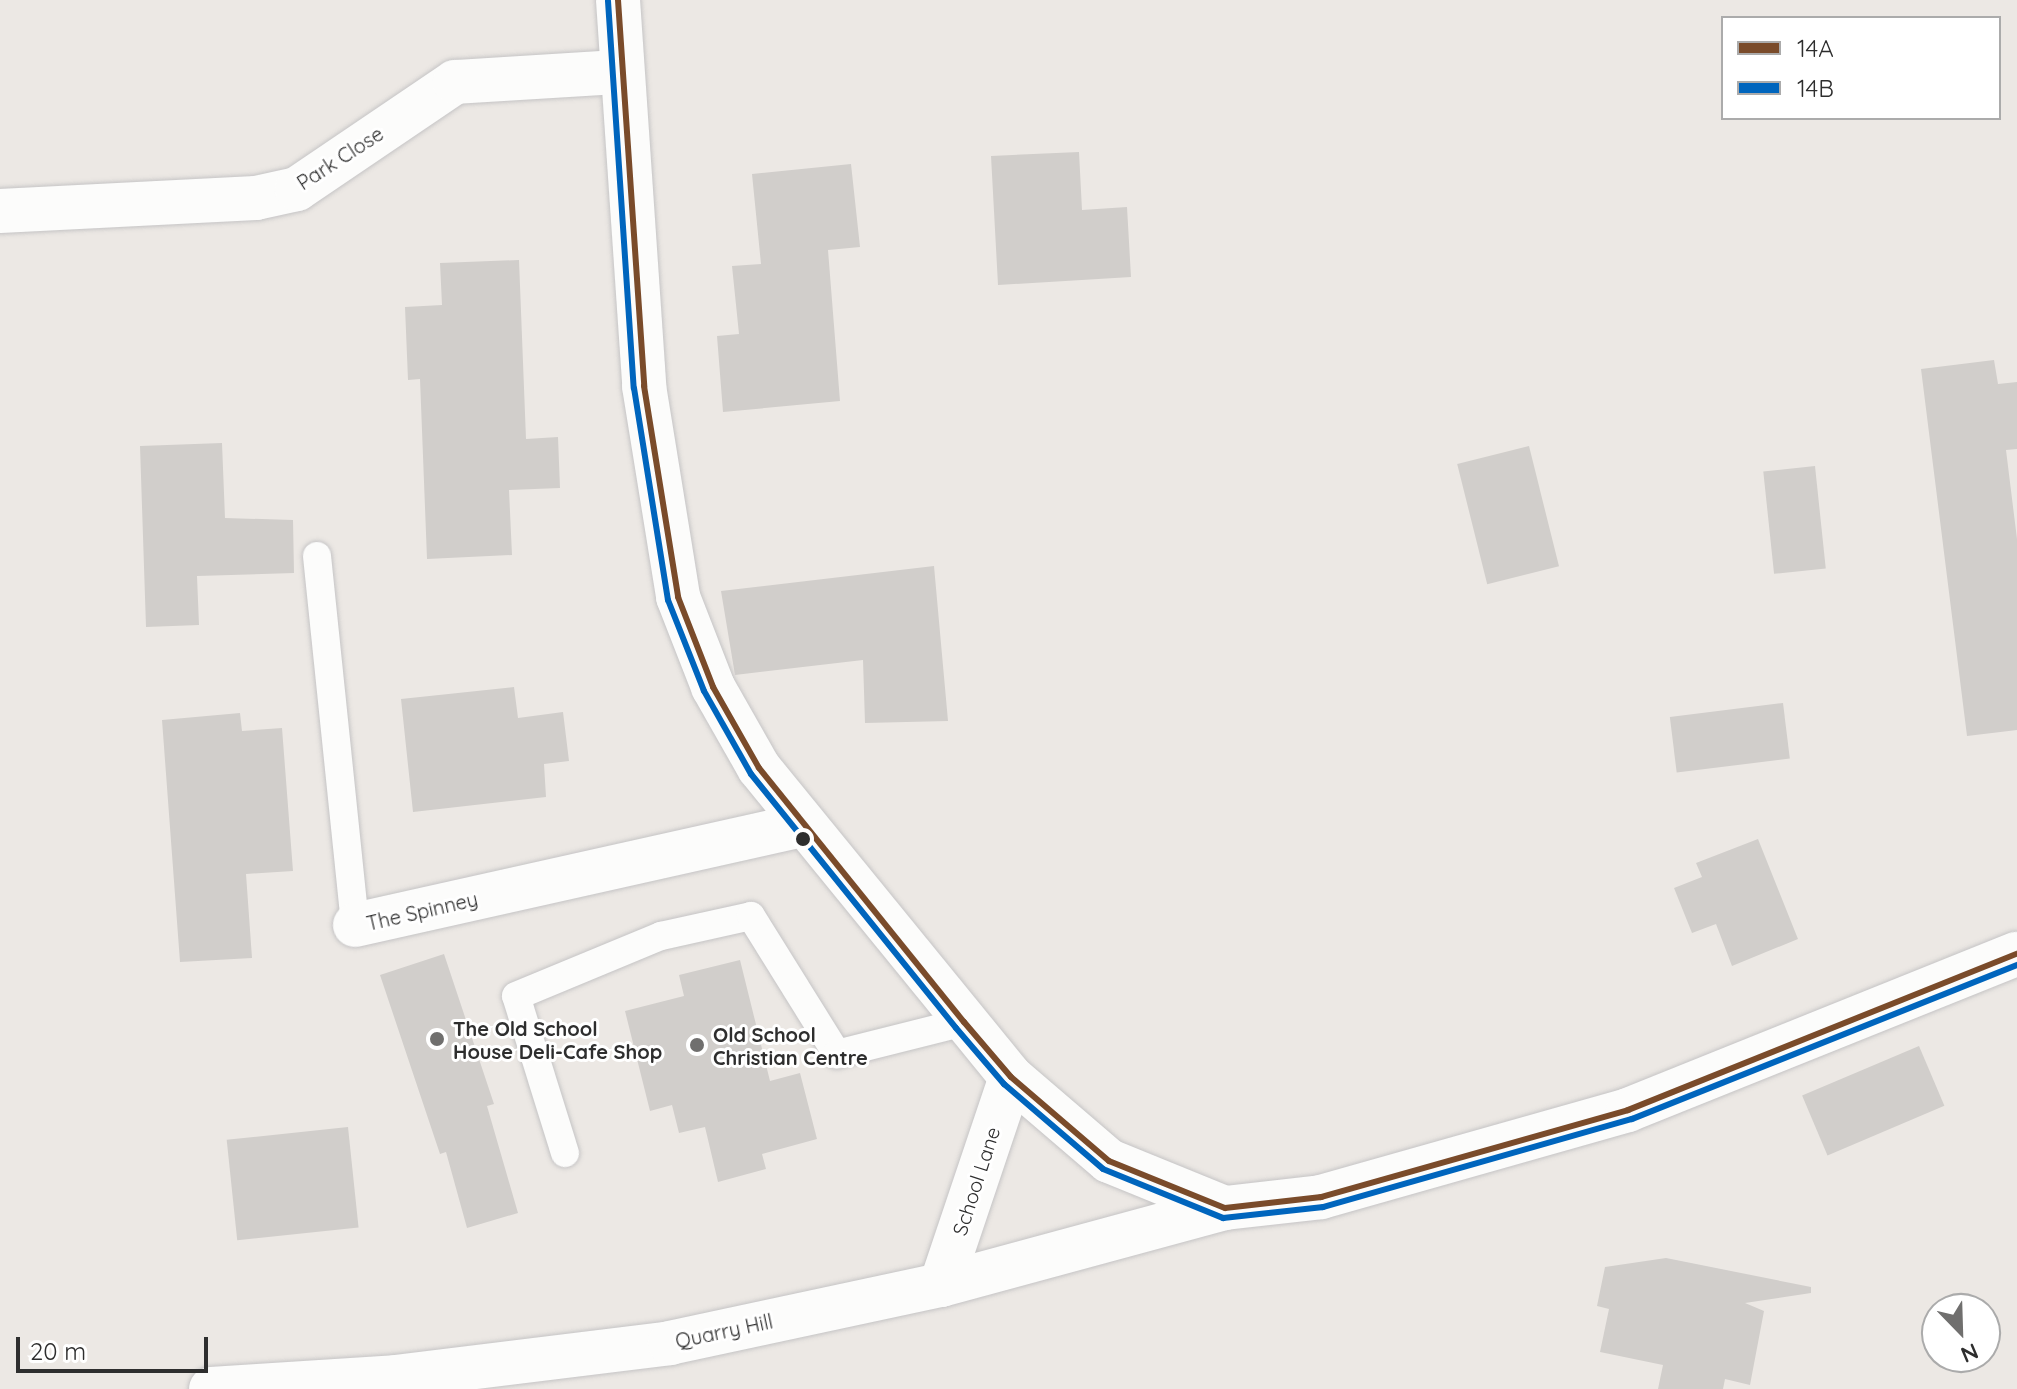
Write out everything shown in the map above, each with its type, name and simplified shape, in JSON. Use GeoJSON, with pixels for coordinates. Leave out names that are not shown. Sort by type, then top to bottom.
{"type":"FeatureCollection","features":[{"type":"Feature","properties":{"kind":"street"},"geometry":{"type":"LineString","coordinates":[[618,0],[620,72],[644,386],[678,597],[713,687],[759,768],[1011,1077],[1109,1161],[1225,1208]]}},
{"type":"Feature","properties":{"kind":"street","name":"Park Close"},"geometry":{"type":"LineString","coordinates":[[0,211],[256,198],[297,189],[455,82],[620,72]]}},
{"type":"Feature","properties":{"kind":"street","name":"The Spinney"},"geometry":{"type":"LineString","coordinates":[[355,925],[804,825]]}},
{"type":"Feature","properties":{"kind":"street","name":"Quarry Hill"},"geometry":{"type":"LineString","coordinates":[[211,1389],[395,1383],[670,1343],[941,1285],[1225,1208],[1321,1197],[1628,1110],[2017,954]]}},
{"type":"Feature","properties":{"kind":"street","name":"School Lane"},"geometry":{"type":"LineString","coordinates":[[941,1285],[1011,1077]]}},
{"type":"Feature","properties":{"kind":"lane","name":"The Spinney"},"geometry":{"type":"LineString","coordinates":[[317,556],[355,925]]}},
{"type":"Feature","properties":{"kind":"lane"},"geometry":{"type":"LineString","coordinates":[[565,1153],[516,996],[661,936],[751,916],[837,1054],[964,1022]]}},
{"type":"Feature","properties":{"kind":"building"},"geometry":{"type":"Polygon","coordinates":[[[1079,152],[1082,210],[1127,207],[1131,277],[998,285],[991,156],[1079,152]]]}},
{"type":"Feature","properties":{"kind":"building"},"geometry":{"type":"Polygon","coordinates":[[[851,164],[860,247],[828,250],[840,401],[723,412],[717,336],[739,334],[732,266],[761,264],[752,174],[851,164]]]}},
{"type":"Feature","properties":{"kind":"building"},"geometry":{"type":"Polygon","coordinates":[[[519,260],[526,439],[558,437],[560,488],[509,490],[512,555],[427,559],[420,379],[408,380],[405,307],[442,305],[440,263],[519,260]]]}},
{"type":"Feature","properties":{"kind":"building"},"geometry":{"type":"Polygon","coordinates":[[[1994,360],[1998,384],[2017,382],[2017,449],[2006,450],[2017,539],[2017,730],[1967,736],[1921,369],[1994,360]]]}},
{"type":"Feature","properties":{"kind":"building"},"geometry":{"type":"Polygon","coordinates":[[[222,443],[225,518],[293,520],[294,573],[197,576],[199,625],[146,627],[140,446],[222,443]]]}},
{"type":"Feature","properties":{"kind":"building"},"geometry":{"type":"Polygon","coordinates":[[[1529,446],[1559,566],[1487,584],[1457,464],[1529,446]]]}},
{"type":"Feature","properties":{"kind":"building"},"geometry":{"type":"Polygon","coordinates":[[[1815,466],[1826,568],[1774,574],[1763,471],[1815,466]]]}},
{"type":"Feature","properties":{"kind":"building"},"geometry":{"type":"Polygon","coordinates":[[[934,566],[948,721],[865,723],[863,660],[735,675],[721,591],[934,566]]]}},
{"type":"Feature","properties":{"kind":"building"},"geometry":{"type":"Polygon","coordinates":[[[514,687],[518,718],[563,712],[569,761],[544,764],[546,797],[413,812],[401,699],[514,687]]]}},
{"type":"Feature","properties":{"kind":"building"},"geometry":{"type":"Polygon","coordinates":[[[1783,703],[1790,759],[1677,772],[1670,717],[1783,703]]]}},
{"type":"Feature","properties":{"kind":"building"},"geometry":{"type":"Polygon","coordinates":[[[240,713],[242,731],[282,728],[293,871],[246,874],[252,958],[180,962],[162,720],[240,713]]]}},
{"type":"Feature","properties":{"kind":"building"},"geometry":{"type":"Polygon","coordinates":[[[1758,839],[1798,939],[1732,966],[1716,924],[1692,933],[1674,888],[1702,877],[1696,863],[1758,839]]]}},
{"type":"Feature","properties":{"kind":"building","name":"The Old School House Deli-Cafe Shop"},"geometry":{"type":"Polygon","coordinates":[[[444,954],[494,1104],[487,1106],[518,1213],[467,1228],[446,1152],[440,1154],[380,975],[444,954]]]}},
{"type":"Feature","properties":{"kind":"building","name":"Old School Christian Centre"},"geometry":{"type":"Polygon","coordinates":[[[740,960],[770,1081],[800,1073],[817,1139],[762,1154],[766,1169],[718,1182],[705,1127],[679,1133],[672,1105],[650,1111],[625,1011],[684,996],[679,975],[740,960]]]}},
{"type":"Feature","properties":{"kind":"building"},"geometry":{"type":"Polygon","coordinates":[[[1919,1046],[1944,1106],[1827,1155],[1802,1096],[1919,1046]]]}},
{"type":"Feature","properties":{"kind":"building"},"geometry":{"type":"Polygon","coordinates":[[[348,1127],[359,1227],[237,1240],[227,1140],[348,1127]]]}},
{"type":"Feature","properties":{"kind":"building"},"geometry":{"type":"Polygon","coordinates":[[[1666,1258],[1811,1287],[1811,1293],[1745,1303],[1764,1311],[1750,1385],[1725,1379],[1723,1389],[1658,1389],[1663,1365],[1600,1352],[1609,1309],[1597,1306],[1605,1267],[1666,1258]]]}},
{"type":"Feature","properties":{"kind":"transit line","name":"14A"},"geometry":{"type":"LineString","coordinates":[[618,0],[644,386],[678,597],[713,687],[759,768],[964,1022],[1011,1077],[1109,1161],[1225,1208],[1321,1197],[1628,1110],[2017,954]]}},
{"type":"Feature","properties":{"kind":"transit line","name":"14B"},"geometry":{"type":"LineString","coordinates":[[608,1],[634,388],[668,600],[704,691],[751,774],[956,1028],[1004,1084],[1103,1169],[1223,1218],[1323,1207],[1632,1119],[2017,965]]}},
{"type":"Feature","properties":{"kind":"place","name":"The Old School House Deli-Cafe Shop"},"geometry":{"type":"Point","coordinates":[437,1039]}},
{"type":"Feature","properties":{"kind":"place","name":"Old School Christian Centre"},"geometry":{"type":"Point","coordinates":[697,1045]}}]}
